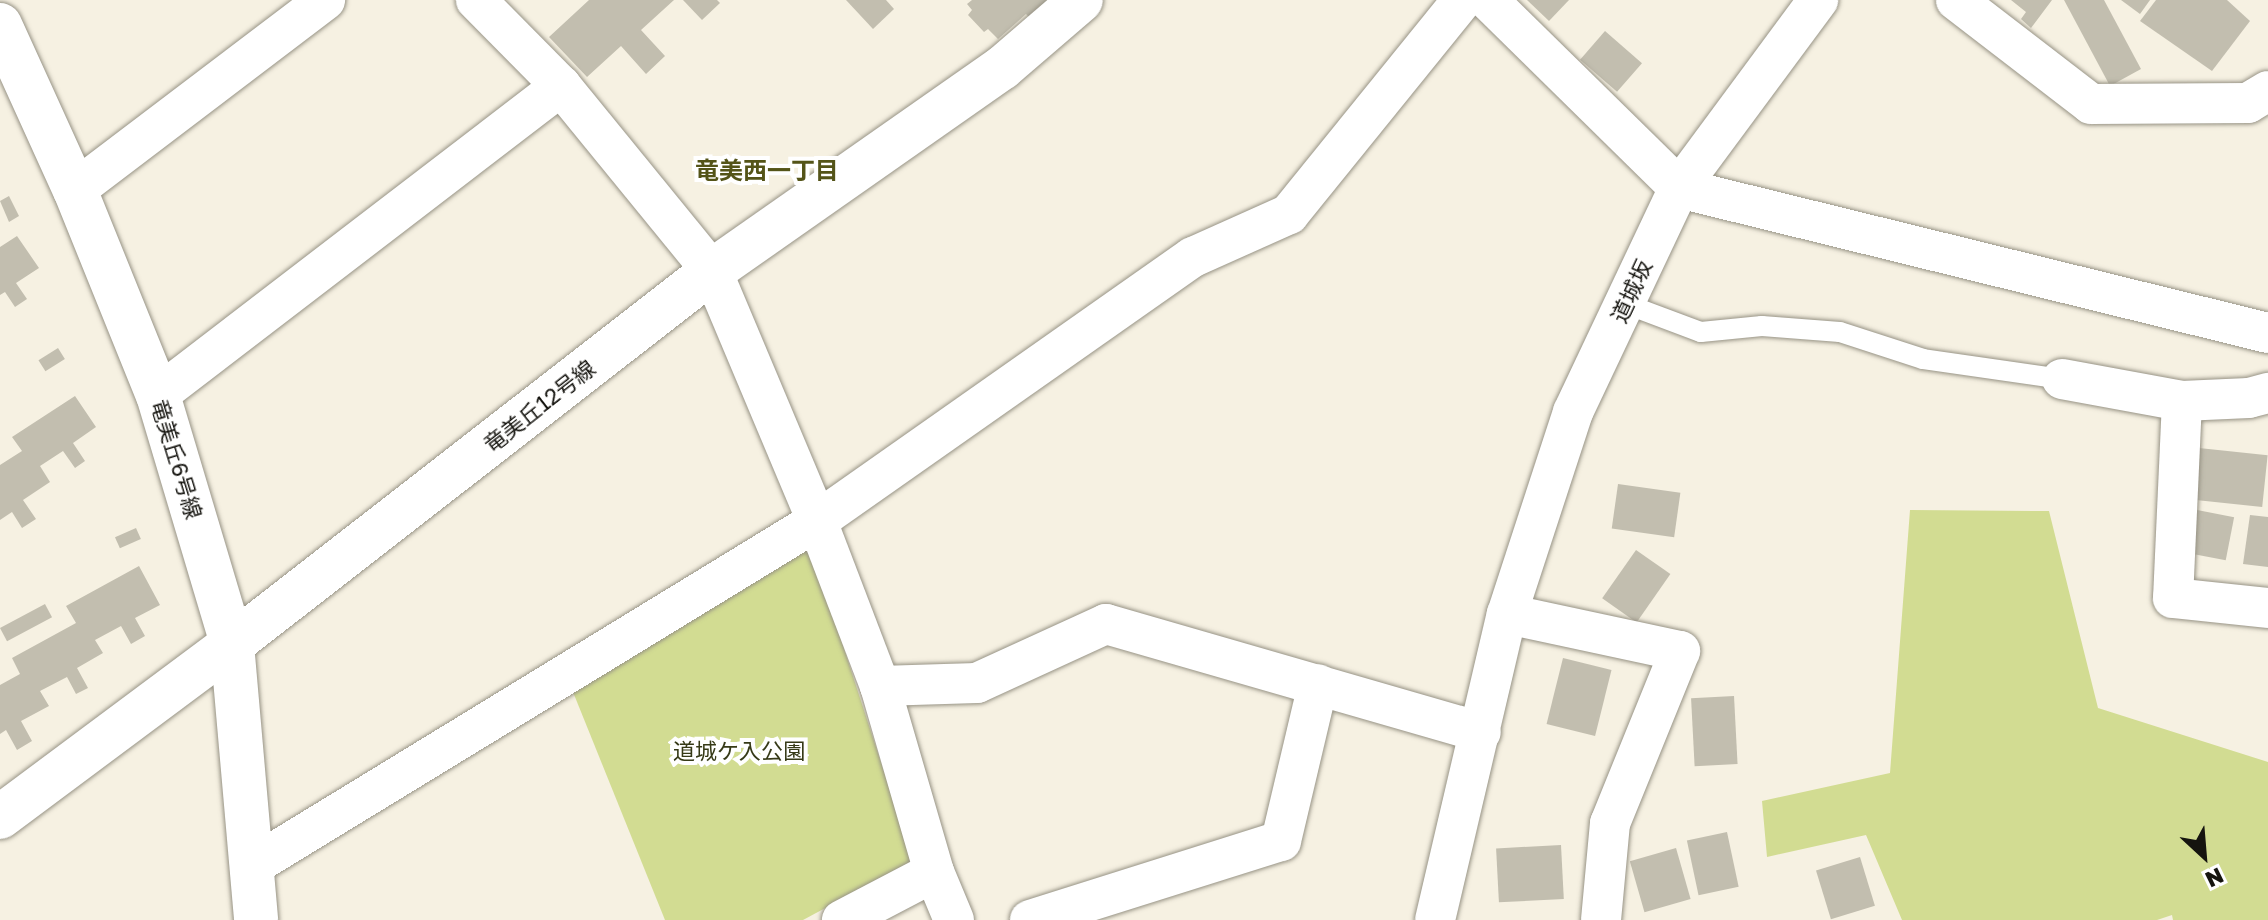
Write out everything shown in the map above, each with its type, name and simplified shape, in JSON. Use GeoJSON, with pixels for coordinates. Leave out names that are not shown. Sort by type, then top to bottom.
{"type":"FeatureCollection","features":[{"type":"Feature","properties":{"kind":"street"},"geometry":{"type":"LineString","coordinates":[[75,190],[325,0]]}},
{"type":"Feature","properties":{"kind":"street"},"geometry":{"type":"LineString","coordinates":[[476,0],[561,86],[712,271],[817,521],[880,686],[934,872],[954,920]]}},
{"type":"Feature","properties":{"kind":"street","name":"竜美丘12号線"},"geometry":{"type":"LineString","coordinates":[[0,817],[232,644],[712,271],[1002,68],[1081,0]]}},
{"type":"Feature","properties":{"kind":"street"},"geometry":{"type":"LineString","coordinates":[[252,866],[817,521],[1193,257],[1289,214],[1462,0]]}},
{"type":"Feature","properties":{"kind":"street"},"geometry":{"type":"LineString","coordinates":[[1488,0],[1679,188],[2268,333]]}},
{"type":"Feature","properties":{"kind":"street","name":"道城坂"},"geometry":{"type":"LineString","coordinates":[[1481,732],[1507,614],[1573,412],[1679,188],[1818,0]]}},
{"type":"Feature","properties":{"kind":"street"},"geometry":{"type":"LineString","coordinates":[[1956,0],[2091,104],[2261,103]]}},
{"type":"Feature","properties":{"kind":"street","name":"竜美丘6号線"},"geometry":{"type":"LineString","coordinates":[[0,25],[75,190],[158,395],[232,644],[256,920]]}},
{"type":"Feature","properties":{"kind":"street"},"geometry":{"type":"LineString","coordinates":[[158,395],[561,86]]}},
{"type":"Feature","properties":{"kind":"street"},"geometry":{"type":"LineString","coordinates":[[2062,379],[2182,401],[2249,398],[2268,393]]}},
{"type":"Feature","properties":{"kind":"street"},"geometry":{"type":"LineString","coordinates":[[2182,401],[2173,598],[2268,608]]}},
{"type":"Feature","properties":{"kind":"street"},"geometry":{"type":"LineString","coordinates":[[1507,614],[1680,651],[1610,823],[1601,920]]}},
{"type":"Feature","properties":{"kind":"street"},"geometry":{"type":"LineString","coordinates":[[880,686],[977,683],[1106,624],[1481,732],[1435,920]]}},
{"type":"Feature","properties":{"kind":"street"},"geometry":{"type":"LineString","coordinates":[[1030,920],[1281,841],[1318,684]]}},
{"type":"Feature","properties":{"kind":"street"},"geometry":{"type":"LineString","coordinates":[[842,920],[934,872]]}},
{"type":"Feature","properties":{"kind":"lane"},"geometry":{"type":"LineString","coordinates":[[1626,304],[1701,332],[1762,326],[1840,332],[1923,359],[2062,379]]}},
{"type":"Feature","properties":{"kind":"green space"},"geometry":{"type":"Polygon","coordinates":[[[1910,510],[2049,511],[2098,708],[2268,762],[2268,920],[2173,920],[2172,915],[2157,920],[1902,920],[1866,835],[1767,857],[1762,801],[1890,773],[1910,510]]]}},
{"type":"Feature","properties":{"kind":"green space","name":"道城ケ入公園"},"geometry":{"type":"Polygon","coordinates":[[[810,544],[913,861],[803,920],[665,920],[573,692],[810,544]]]}},
{"type":"Feature","properties":{"kind":"building"},"geometry":{"type":"Polygon","coordinates":[[[589,0],[674,0],[641,30],[665,56],[646,74],[621,46],[587,77],[549,37],[589,0]]]}},
{"type":"Feature","properties":{"kind":"building"},"geometry":{"type":"Polygon","coordinates":[[[683,0],[717,0],[720,3],[702,20],[683,0]]]}},
{"type":"Feature","properties":{"kind":"building"},"geometry":{"type":"Polygon","coordinates":[[[846,0],[886,0],[894,9],[873,29],[846,0]]]}},
{"type":"Feature","properties":{"kind":"building"},"geometry":{"type":"Polygon","coordinates":[[[972,0],[1048,0],[1031,19],[1026,14],[998,39],[988,29],[984,32],[968,15],[972,10],[967,4],[972,0]]]}},
{"type":"Feature","properties":{"kind":"building"},"geometry":{"type":"Polygon","coordinates":[[[1527,0],[1569,0],[1549,21],[1527,0]]]}},
{"type":"Feature","properties":{"kind":"building"},"geometry":{"type":"Polygon","coordinates":[[[2011,0],[2052,0],[2031,28],[2021,19],[2026,12],[2011,0]]]}},
{"type":"Feature","properties":{"kind":"building"},"geometry":{"type":"Polygon","coordinates":[[[2064,0],[2104,0],[2141,69],[2110,86],[2064,0]]]}},
{"type":"Feature","properties":{"kind":"building"},"geometry":{"type":"Polygon","coordinates":[[[2121,0],[2150,0],[2140,14],[2121,0]]]}},
{"type":"Feature","properties":{"kind":"building"},"geometry":{"type":"Polygon","coordinates":[[[2156,0],[2227,0],[2250,21],[2212,71],[2140,21],[2156,0]]]}},
{"type":"Feature","properties":{"kind":"building"},"geometry":{"type":"Polygon","coordinates":[[[1605,31],[1642,63],[1617,92],[1580,60],[1605,31]]]}},
{"type":"Feature","properties":{"kind":"building"},"geometry":{"type":"Polygon","coordinates":[[[9,196],[19,216],[9,222],[0,201],[9,196]]]}},
{"type":"Feature","properties":{"kind":"building"},"geometry":{"type":"Polygon","coordinates":[[[17,236],[39,268],[16,283],[27,299],[15,307],[5,292],[0,295],[0,247],[17,236]]]}},
{"type":"Feature","properties":{"kind":"building"},"geometry":{"type":"Polygon","coordinates":[[[58,348],[65,359],[45,371],[38,360],[58,348]]]}},
{"type":"Feature","properties":{"kind":"building"},"geometry":{"type":"Polygon","coordinates":[[[75,396],[96,427],[73,443],[85,461],[75,468],[63,451],[40,466],[50,482],[23,500],[36,519],[22,528],[12,512],[0,520],[0,465],[22,451],[12,437],[75,396]]]}},
{"type":"Feature","properties":{"kind":"building"},"geometry":{"type":"Polygon","coordinates":[[[2199,448],[2268,455],[2262,507],[2194,500],[2199,448]]]}},
{"type":"Feature","properties":{"kind":"building"},"geometry":{"type":"Polygon","coordinates":[[[1618,484],[1680,493],[1674,537],[1612,529],[1618,484]]]}},
{"type":"Feature","properties":{"kind":"building"},"geometry":{"type":"Polygon","coordinates":[[[2187,508],[2234,517],[2226,560],[2179,551],[2187,508]]]}},
{"type":"Feature","properties":{"kind":"building"},"geometry":{"type":"Polygon","coordinates":[[[2250,515],[2268,517],[2268,567],[2243,564],[2250,515]]]}},
{"type":"Feature","properties":{"kind":"building"},"geometry":{"type":"Polygon","coordinates":[[[136,528],[141,539],[120,548],[115,537],[136,528]]]}},
{"type":"Feature","properties":{"kind":"building"},"geometry":{"type":"Polygon","coordinates":[[[1636,550],[1670,574],[1637,622],[1602,598],[1636,550]]]}},
{"type":"Feature","properties":{"kind":"building"},"geometry":{"type":"Polygon","coordinates":[[[139,566],[160,605],[135,618],[145,636],[131,644],[121,626],[95,640],[103,653],[77,668],[88,688],[76,694],[67,677],[40,691],[49,706],[21,721],[32,741],[17,750],[6,730],[0,734],[0,685],[20,674],[12,658],[76,623],[66,606],[139,566]]]}},
{"type":"Feature","properties":{"kind":"building"},"geometry":{"type":"Polygon","coordinates":[[[45,604],[52,617],[7,641],[0,628],[45,604]]]}},
{"type":"Feature","properties":{"kind":"building"},"geometry":{"type":"Polygon","coordinates":[[[1563,658],[1612,670],[1595,736],[1547,724],[1563,658]]]}},
{"type":"Feature","properties":{"kind":"building"},"geometry":{"type":"Polygon","coordinates":[[[1734,696],[1738,764],[1695,766],[1691,698],[1734,696]]]}},
{"type":"Feature","properties":{"kind":"building"},"geometry":{"type":"Polygon","coordinates":[[[1727,832],[1739,887],[1699,895],[1687,841],[1727,832]]]}},
{"type":"Feature","properties":{"kind":"building"},"geometry":{"type":"Polygon","coordinates":[[[1561,845],[1564,899],[1499,902],[1496,848],[1561,845]]]}},
{"type":"Feature","properties":{"kind":"building"},"geometry":{"type":"Polygon","coordinates":[[[1676,848],[1691,899],[1644,912],[1630,861],[1676,848]]]}},
{"type":"Feature","properties":{"kind":"building"},"geometry":{"type":"Polygon","coordinates":[[[1860,857],[1875,906],[1831,919],[1816,870],[1860,857]]]}},
{"type":"Feature","properties":{"kind":"district","name":"竜美西一丁目"},"geometry":{"type":"Point","coordinates":[767,170]}}]}
